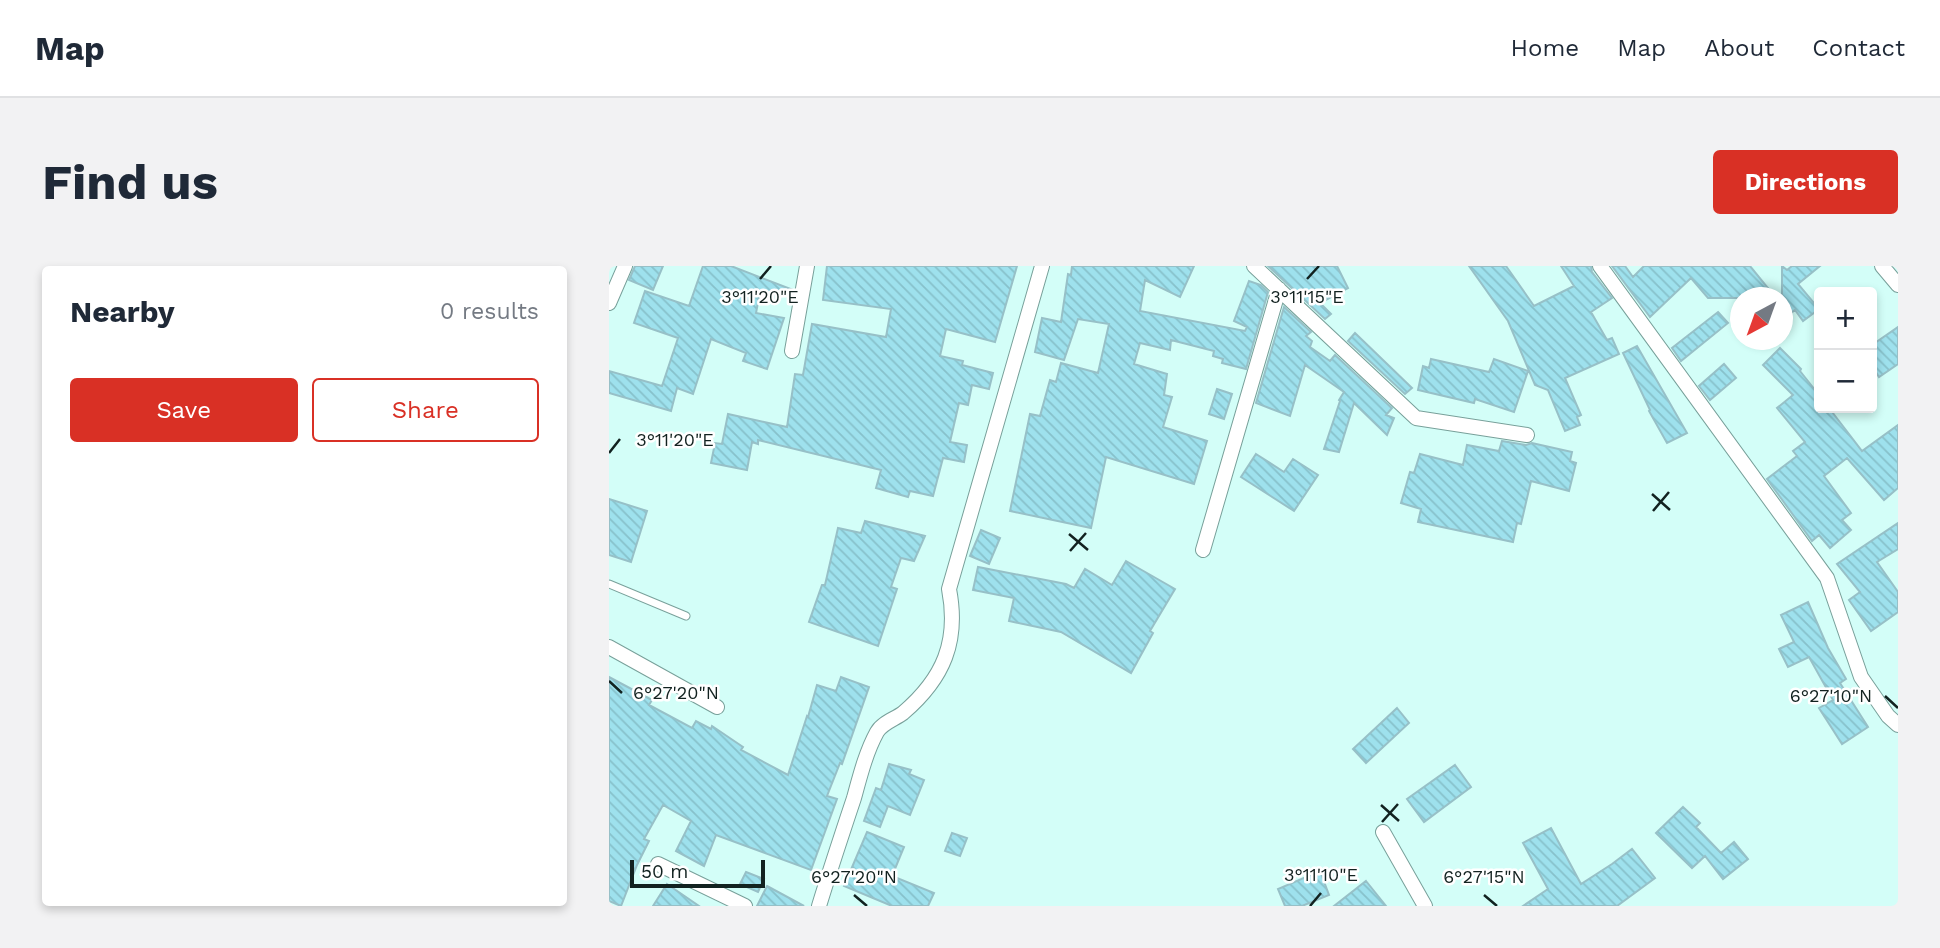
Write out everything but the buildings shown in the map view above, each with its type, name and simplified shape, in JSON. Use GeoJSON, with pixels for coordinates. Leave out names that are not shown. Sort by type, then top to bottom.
{"type":"FeatureCollection","features":[{"type":"Feature","properties":{"kind":"street"},"geometry":{"type":"LineString","coordinates":[[609,303],[625,266]]}},
{"type":"Feature","properties":{"kind":"street"},"geometry":{"type":"LineString","coordinates":[[792,351],[807,266]]}},
{"type":"Feature","properties":{"kind":"street"},"geometry":{"type":"LineString","coordinates":[[819,906],[878,729],[902,713],[916,699],[942,665],[952,636],[953,612],[949,589],[1042,266]]}},
{"type":"Feature","properties":{"kind":"street"},"geometry":{"type":"LineString","coordinates":[[1254,266],[1416,418],[1527,435]]}},
{"type":"Feature","properties":{"kind":"street"},"geometry":{"type":"LineString","coordinates":[[1600,266],[1827,578],[1861,677],[1888,716],[1898,725]]}},
{"type":"Feature","properties":{"kind":"street"},"geometry":{"type":"LineString","coordinates":[[1882,266],[1898,285]]}},
{"type":"Feature","properties":{"kind":"street"},"geometry":{"type":"LineString","coordinates":[[1203,550],[1279,289]]}},
{"type":"Feature","properties":{"kind":"street"},"geometry":{"type":"LineString","coordinates":[[609,647],[717,707]]}},
{"type":"Feature","properties":{"kind":"street"},"geometry":{"type":"LineString","coordinates":[[1383,832],[1425,906]]}},
{"type":"Feature","properties":{"kind":"street"},"geometry":{"type":"LineString","coordinates":[[658,864],[745,906]]}},
{"type":"Feature","properties":{"kind":"lane"},"geometry":{"type":"LineString","coordinates":[[609,584],[686,617]]}}]}
